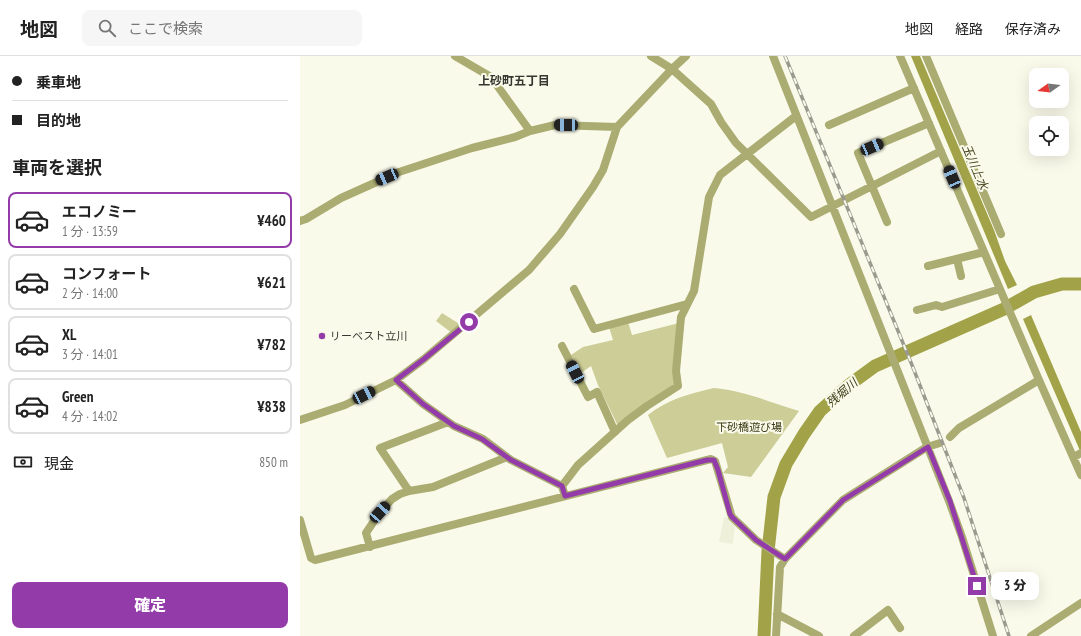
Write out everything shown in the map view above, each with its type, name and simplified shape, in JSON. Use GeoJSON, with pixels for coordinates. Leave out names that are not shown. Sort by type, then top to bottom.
{"type":"FeatureCollection","features":[{"type":"Feature","properties":{"kind":"street"},"geometry":{"type":"LineString","coordinates":[[454,56],[491,77],[530,131]]}},
{"type":"Feature","properties":{"kind":"street"},"geometry":{"type":"LineString","coordinates":[[651,56],[672,69],[711,104],[733,139],[811,217],[941,151]]}},
{"type":"Feature","properties":{"kind":"street"},"geometry":{"type":"LineString","coordinates":[[300,420],[345,405],[396,380],[424,359],[529,270],[560,234],[593,187],[603,170],[617,127],[686,56]]}},
{"type":"Feature","properties":{"kind":"street"},"geometry":{"type":"LineString","coordinates":[[773,56],[957,522],[993,636]]}},
{"type":"Feature","properties":{"kind":"street"},"geometry":{"type":"LineString","coordinates":[[900,56],[1039,380],[1078,455],[1081,475]]}},
{"type":"Feature","properties":{"kind":"street"},"geometry":{"type":"LineString","coordinates":[[926,56],[1001,234]]}},
{"type":"Feature","properties":{"kind":"street"},"geometry":{"type":"LineString","coordinates":[[830,125],[914,88]]}},
{"type":"Feature","properties":{"kind":"street"},"geometry":{"type":"LineString","coordinates":[[562,486],[578,465],[615,432],[646,406],[678,386],[676,371],[681,318],[694,291],[709,197],[720,176],[796,116]]}},
{"type":"Feature","properties":{"kind":"street"},"geometry":{"type":"LineString","coordinates":[[887,222],[858,153],[929,123]]}},
{"type":"Feature","properties":{"kind":"street"},"geometry":{"type":"LineString","coordinates":[[300,221],[341,198],[399,172],[472,148],[555,125],[617,127]]}},
{"type":"Feature","properties":{"kind":"street"},"geometry":{"type":"LineString","coordinates":[[928,266],[984,252]]}},
{"type":"Feature","properties":{"kind":"street"},"geometry":{"type":"LineString","coordinates":[[957,259],[961,276]]}},
{"type":"Feature","properties":{"kind":"street"},"geometry":{"type":"LineString","coordinates":[[574,289],[594,329],[687,304]]}},
{"type":"Feature","properties":{"kind":"street"},"geometry":{"type":"LineString","coordinates":[[917,310],[936,305],[942,307],[1002,293]]}},
{"type":"Feature","properties":{"kind":"street"},"geometry":{"type":"LineString","coordinates":[[562,346],[588,397],[597,392],[615,432]]}},
{"type":"Feature","properties":{"kind":"street"},"geometry":{"type":"LineString","coordinates":[[396,380],[423,404],[454,426],[482,439],[507,457],[562,486],[565,496]]}},
{"type":"Feature","properties":{"kind":"street"},"geometry":{"type":"LineString","coordinates":[[950,438],[959,428],[1039,380]]}},
{"type":"Feature","properties":{"kind":"street"},"geometry":{"type":"LineString","coordinates":[[409,491],[380,448],[448,422]]}},
{"type":"Feature","properties":{"kind":"street"},"geometry":{"type":"LineString","coordinates":[[776,636],[780,567],[785,559],[843,500],[928,447],[940,443]]}},
{"type":"Feature","properties":{"kind":"street"},"geometry":{"type":"LineString","coordinates":[[370,547],[366,533],[380,512],[392,499],[409,491],[433,487],[507,457]]}},
{"type":"Feature","properties":{"kind":"street"},"geometry":{"type":"LineString","coordinates":[[300,520],[310,558],[321,559],[711,459],[715,462],[718,470],[730,514],[760,543],[785,559]]}},
{"type":"Feature","properties":{"kind":"street"},"geometry":{"type":"LineString","coordinates":[[1031,636],[1081,603]]}},
{"type":"Feature","properties":{"kind":"street"},"geometry":{"type":"LineString","coordinates":[[854,636],[888,610],[900,628]]}},
{"type":"Feature","properties":{"kind":"street"},"geometry":{"type":"LineString","coordinates":[[777,614],[819,636]]}},
{"type":"Feature","properties":{"kind":"shaded area"},"geometry":{"type":"Polygon","coordinates":[[[911,56],[920,56],[994,230],[1005,261],[1017,285],[1008,289],[911,56]]]}},
{"type":"Feature","properties":{"kind":"shaded area"},"geometry":{"type":"Polygon","coordinates":[[[1031,315],[1081,432],[1081,453],[1023,319],[1031,315]]]}},
{"type":"Feature","properties":{"kind":"shaded area"},"geometry":{"type":"Polygon","coordinates":[[[724,517],[730,518],[735,524],[733,544],[719,542],[724,517]]]}},
{"type":"Feature","properties":{"kind":"green space"},"geometry":{"type":"Polygon","coordinates":[[[442,313],[461,325],[452,333],[436,321],[442,313]]]}},
{"type":"Feature","properties":{"kind":"green space"},"geometry":{"type":"Polygon","coordinates":[[[628,322],[632,335],[679,323],[676,385],[619,428],[598,385],[591,366],[581,373],[571,355],[583,347],[613,340],[609,327],[628,322]]]}},
{"type":"Feature","properties":{"kind":"green space","name":"下砂橋遊び場"},"geometry":{"type":"Polygon","coordinates":[[[714,388],[747,394],[799,411],[751,477],[723,473],[728,467],[722,443],[667,458],[648,415],[671,401],[714,388]]]}},
{"type":"Feature","properties":{"kind":"waterway","name":"残堀川"},"geometry":{"type":"LineString","coordinates":[[764,636],[768,551],[774,497],[786,464],[820,411],[849,385],[875,366],[1004,309],[1034,292],[1062,284],[1081,284]]}},
{"type":"Feature","properties":{"kind":"railway"},"geometry":{"type":"LineString","coordinates":[[785,56],[912,365],[964,498],[1009,636]]}},
{"type":"Feature","properties":{"kind":"place","name":"リーベスト立川"},"geometry":{"type":"Point","coordinates":[322,336]}},
{"type":"Feature","properties":{"kind":"district","name":"上砂町五丁目"},"geometry":{"type":"Point","coordinates":[514,81]}},
{"type":"Feature","properties":{"kind":"route"},"geometry":{"type":"LineString","coordinates":[[469,322],[396,380],[423,404],[454,426],[482,439],[511,460],[562,486],[565,496],[711,459],[714,460],[718,470],[732,517],[756,540],[785,559],[843,500],[928,447],[950,501],[977,586]]}},
{"type":"Feature","properties":{"kind":"water label","name":"玉川上水"},"geometry":{"type":"Point","coordinates":[975,167]}}]}
